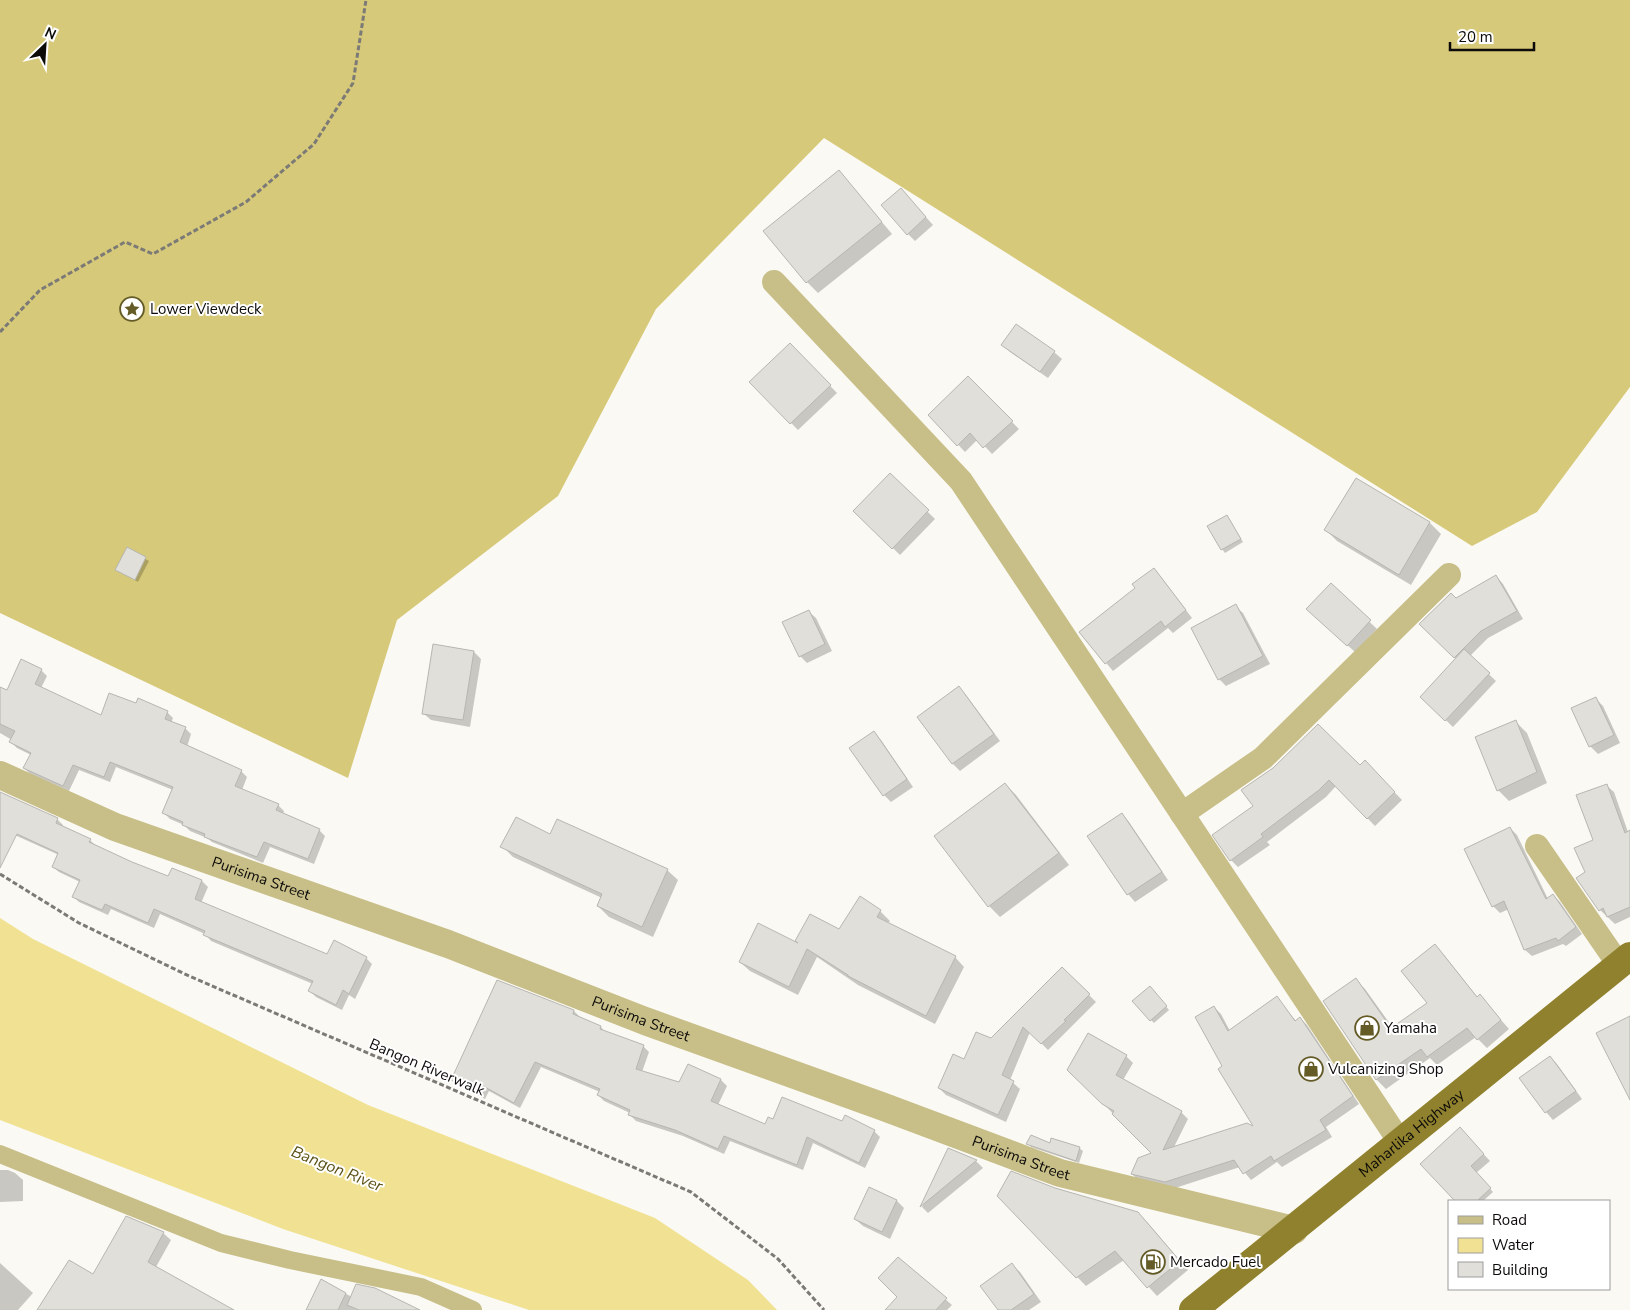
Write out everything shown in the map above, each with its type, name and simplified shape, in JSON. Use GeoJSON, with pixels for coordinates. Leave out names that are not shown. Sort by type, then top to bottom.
{"type":"FeatureCollection","features":[{"type":"Feature","properties":{"kind":"highway","name":"Maharlika Highway"},"geometry":{"type":"LineString","coordinates":[[1193,1310],[1624,961]]}},
{"type":"Feature","properties":{"kind":"street"},"geometry":{"type":"LineString","coordinates":[[774,282],[961,480],[1400,1142]]}},
{"type":"Feature","properties":{"kind":"street"},"geometry":{"type":"LineString","coordinates":[[1182,814],[1263,758],[1449,575]]}},
{"type":"Feature","properties":{"kind":"street","name":"Purisima Street"},"geometry":{"type":"LineString","coordinates":[[0,775],[115,827],[448,944],[646,1021],[1060,1173],[1294,1230]]}},
{"type":"Feature","properties":{"kind":"street"},"geometry":{"type":"LineString","coordinates":[[1537,846],[1624,961]]}},
{"type":"Feature","properties":{"kind":"street"},"geometry":{"type":"LineString","coordinates":[[0,1154],[221,1242],[290,1260],[421,1287],[473,1310]]}},
{"type":"Feature","properties":{"kind":"path"},"geometry":{"type":"LineString","coordinates":[[0,332],[40,290],[125,242],[153,254],[246,202],[314,144],[353,82],[366,0]]}},
{"type":"Feature","properties":{"kind":"path","name":"Bangon Riverwalk"},"geometry":{"type":"LineString","coordinates":[[0,874],[79,923],[190,976],[691,1192],[778,1259],[824,1310]]}},
{"type":"Feature","properties":{"kind":"shaded area"},"geometry":{"type":"Polygon","coordinates":[[[0,0],[1630,0],[1630,387],[1537,512],[1472,546],[824,138],[656,309],[558,496],[397,620],[348,778],[0,613],[0,0]]]}},
{"type":"Feature","properties":{"kind":"water","name":"Bangon River"},"geometry":{"type":"Polygon","coordinates":[[[0,918],[33,939],[368,1105],[655,1218],[748,1280],[777,1310],[529,1310],[283,1229],[0,1120],[0,918]]]}},
{"type":"Feature","properties":{"kind":"building"},"geometry":{"type":"Polygon","coordinates":[[[839,170],[882,222],[806,283],[763,231],[839,170]]]}},
{"type":"Feature","properties":{"kind":"building"},"geometry":{"type":"Polygon","coordinates":[[[901,188],[926,217],[907,235],[881,205],[901,188]]]}},
{"type":"Feature","properties":{"kind":"building"},"geometry":{"type":"Polygon","coordinates":[[[1016,324],[1055,351],[1040,372],[1001,345],[1016,324]]]}},
{"type":"Feature","properties":{"kind":"building"},"geometry":{"type":"Polygon","coordinates":[[[790,343],[831,385],[790,424],[749,382],[790,343]]]}},
{"type":"Feature","properties":{"kind":"building"},"geometry":{"type":"Polygon","coordinates":[[[968,376],[1013,421],[983,448],[970,433],[957,446],[928,415],[968,376]]]}},
{"type":"Feature","properties":{"kind":"building"},"geometry":{"type":"Polygon","coordinates":[[[890,473],[929,510],[892,549],[853,511],[890,473]]]}},
{"type":"Feature","properties":{"kind":"building"},"geometry":{"type":"Polygon","coordinates":[[[1356,478],[1430,522],[1399,575],[1324,530],[1356,478]]]}},
{"type":"Feature","properties":{"kind":"building"},"geometry":{"type":"Polygon","coordinates":[[[1227,515],[1241,539],[1221,550],[1207,526],[1227,515]]]}},
{"type":"Feature","properties":{"kind":"building"},"geometry":{"type":"Polygon","coordinates":[[[127,547],[146,557],[135,580],[115,570],[127,547]]]}},
{"type":"Feature","properties":{"kind":"building"},"geometry":{"type":"Polygon","coordinates":[[[1154,568],[1186,610],[1165,627],[1161,621],[1105,664],[1079,632],[1135,588],[1132,584],[1154,568]]]}},
{"type":"Feature","properties":{"kind":"building"},"geometry":{"type":"Polygon","coordinates":[[[1496,575],[1517,611],[1481,631],[1454,658],[1419,624],[1451,593],[1456,598],[1496,575]]]}},
{"type":"Feature","properties":{"kind":"building"},"geometry":{"type":"Polygon","coordinates":[[[1331,583],[1371,620],[1347,646],[1306,609],[1331,583]]]}},
{"type":"Feature","properties":{"kind":"building"},"geometry":{"type":"Polygon","coordinates":[[[1236,604],[1263,656],[1218,680],[1191,628],[1236,604]]]}},
{"type":"Feature","properties":{"kind":"building"},"geometry":{"type":"Polygon","coordinates":[[[809,610],[825,644],[799,657],[782,622],[809,610]]]}},
{"type":"Feature","properties":{"kind":"building"},"geometry":{"type":"Polygon","coordinates":[[[433,644],[474,651],[463,720],[422,714],[433,644]]]}},
{"type":"Feature","properties":{"kind":"building"},"geometry":{"type":"Polygon","coordinates":[[[1464,649],[1490,673],[1445,721],[1420,697],[1464,649]]]}},
{"type":"Feature","properties":{"kind":"building"},"geometry":{"type":"Polygon","coordinates":[[[21,659],[42,669],[35,684],[101,715],[109,693],[136,703],[138,698],[168,711],[165,719],[186,727],[180,742],[242,770],[235,786],[279,804],[276,810],[320,829],[308,859],[264,842],[257,857],[204,837],[205,834],[182,825],[183,822],[162,813],[173,787],[110,762],[104,777],[73,765],[63,786],[23,768],[31,753],[9,742],[15,731],[0,724],[0,687],[7,690],[21,659]]]}},
{"type":"Feature","properties":{"kind":"building"},"geometry":{"type":"Polygon","coordinates":[[[959,686],[994,734],[952,764],[917,717],[959,686]]]}},
{"type":"Feature","properties":{"kind":"building"},"geometry":{"type":"Polygon","coordinates":[[[1596,697],[1614,735],[1589,747],[1571,708],[1596,697]]]}},
{"type":"Feature","properties":{"kind":"building"},"geometry":{"type":"Polygon","coordinates":[[[1516,720],[1537,772],[1497,791],[1475,737],[1516,720]]]}},
{"type":"Feature","properties":{"kind":"building"},"geometry":{"type":"Polygon","coordinates":[[[1318,724],[1360,765],[1365,760],[1395,792],[1367,819],[1329,780],[1319,790],[1261,834],[1263,837],[1230,861],[1212,835],[1253,806],[1241,790],[1273,768],[1318,724]]]}},
{"type":"Feature","properties":{"kind":"building"},"geometry":{"type":"Polygon","coordinates":[[[874,731],[907,779],[883,796],[849,748],[874,731]]]}},
{"type":"Feature","properties":{"kind":"building"},"geometry":{"type":"Polygon","coordinates":[[[1005,783],[1059,853],[988,907],[934,836],[1005,783]]]}},
{"type":"Feature","properties":{"kind":"building"},"geometry":{"type":"Polygon","coordinates":[[[1607,784],[1625,833],[1630,830],[1630,907],[1607,917],[1603,908],[1599,911],[1576,878],[1585,872],[1574,848],[1593,840],[1576,795],[1607,784]]]}},
{"type":"Feature","properties":{"kind":"building"},"geometry":{"type":"Polygon","coordinates":[[[0,792],[58,818],[56,823],[91,839],[89,842],[132,862],[168,876],[172,868],[202,880],[195,899],[327,954],[334,940],[367,957],[349,994],[343,990],[336,1005],[308,991],[313,981],[203,935],[205,931],[154,909],[148,923],[105,904],[102,910],[72,897],[80,880],[52,867],[58,853],[17,834],[0,868],[0,792]]]}},
{"type":"Feature","properties":{"kind":"building"},"geometry":{"type":"Polygon","coordinates":[[[1122,813],[1162,872],[1127,895],[1087,836],[1122,813]]]}},
{"type":"Feature","properties":{"kind":"building"},"geometry":{"type":"Polygon","coordinates":[[[516,817],[550,834],[557,819],[668,869],[642,927],[597,906],[602,894],[500,847],[516,817]]]}},
{"type":"Feature","properties":{"kind":"building"},"geometry":{"type":"Polygon","coordinates":[[[1510,827],[1546,899],[1553,894],[1576,927],[1558,941],[1556,938],[1524,950],[1504,901],[1492,907],[1464,849],[1510,827]]]}},
{"type":"Feature","properties":{"kind":"building"},"geometry":{"type":"Polygon","coordinates":[[[860,896],[881,910],[877,917],[956,956],[926,1016],[848,976],[807,949],[789,987],[739,962],[758,923],[798,943],[795,941],[810,914],[839,929],[860,896]]]}},
{"type":"Feature","properties":{"kind":"building"},"geometry":{"type":"Polygon","coordinates":[[[1435,944],[1477,997],[1480,994],[1501,1020],[1477,1040],[1467,1028],[1427,1057],[1421,1049],[1376,1080],[1323,1001],[1356,978],[1391,1028],[1427,1003],[1401,971],[1435,944]]]}},
{"type":"Feature","properties":{"kind":"building"},"geometry":{"type":"Polygon","coordinates":[[[1062,967],[1090,994],[1064,1020],[1066,1021],[1041,1044],[1023,1027],[1002,1075],[1014,1081],[998,1115],[938,1088],[953,1054],[964,1059],[976,1032],[991,1038],[1062,967]]]}},
{"type":"Feature","properties":{"kind":"building"},"geometry":{"type":"Polygon","coordinates":[[[497,980],[574,1010],[573,1014],[601,1026],[600,1029],[644,1045],[636,1069],[679,1082],[688,1064],[721,1079],[711,1101],[765,1124],[768,1117],[773,1119],[782,1097],[842,1121],[845,1115],[875,1130],[859,1163],[807,1137],[797,1165],[724,1136],[718,1149],[675,1130],[628,1115],[630,1110],[597,1095],[600,1089],[535,1062],[514,1103],[483,1086],[479,1094],[451,1080],[497,980]]]}},
{"type":"Feature","properties":{"kind":"building"},"geometry":{"type":"Polygon","coordinates":[[[1150,986],[1167,1006],[1150,1021],[1132,1001],[1150,986]]]}},
{"type":"Feature","properties":{"kind":"building"},"geometry":{"type":"Polygon","coordinates":[[[1277,996],[1295,1021],[1300,1017],[1353,1096],[1320,1120],[1326,1130],[1274,1161],[1271,1156],[1243,1174],[1234,1160],[1165,1182],[1131,1174],[1138,1158],[1151,1153],[1112,1114],[1114,1111],[1102,1104],[1067,1070],[1088,1033],[1127,1055],[1116,1075],[1182,1111],[1163,1150],[1247,1123],[1253,1126],[1218,1069],[1222,1066],[1195,1017],[1214,1006],[1228,1031],[1277,996]]]}},
{"type":"Feature","properties":{"kind":"building"},"geometry":{"type":"Polygon","coordinates":[[[1630,1016],[1630,1100],[1596,1033],[1630,1016]]]}},
{"type":"Feature","properties":{"kind":"building"},"geometry":{"type":"Polygon","coordinates":[[[1550,1056],[1576,1091],[1545,1113],[1519,1078],[1550,1056]]]}},
{"type":"Feature","properties":{"kind":"building"},"geometry":{"type":"Polygon","coordinates":[[[1460,1127],[1484,1154],[1471,1166],[1491,1188],[1478,1200],[1454,1200],[1420,1164],[1460,1127]]]}},
{"type":"Feature","properties":{"kind":"building"},"geometry":{"type":"Polygon","coordinates":[[[1031,1135],[1050,1143],[1051,1138],[1080,1147],[1076,1161],[1026,1144],[1031,1135]]]}},
{"type":"Feature","properties":{"kind":"building"},"geometry":{"type":"Polygon","coordinates":[[[948,1148],[977,1160],[920,1207],[948,1148]]]}},
{"type":"Feature","properties":{"kind":"building"},"geometry":{"type":"Polygon","coordinates":[[[1011,1171],[1055,1188],[1138,1212],[1180,1261],[1147,1288],[1115,1251],[1076,1278],[997,1196],[1011,1171]]]}},
{"type":"Feature","properties":{"kind":"building"},"geometry":{"type":"Polygon","coordinates":[[[869,1187],[897,1200],[882,1232],[854,1219],[869,1187]]]}},
{"type":"Feature","properties":{"kind":"building"},"geometry":{"type":"Polygon","coordinates":[[[126,1216],[164,1232],[148,1262],[234,1310],[37,1310],[69,1260],[93,1274],[126,1216]]]}},
{"type":"Feature","properties":{"kind":"building"},"geometry":{"type":"Polygon","coordinates":[[[898,1257],[947,1298],[936,1310],[885,1310],[897,1297],[878,1278],[898,1257]]]}},
{"type":"Feature","properties":{"kind":"building"},"geometry":{"type":"Polygon","coordinates":[[[1012,1263],[1034,1294],[1011,1310],[998,1310],[980,1286],[1012,1263]]]}},
{"type":"Feature","properties":{"kind":"building"},"geometry":{"type":"Polygon","coordinates":[[[321,1279],[346,1293],[338,1310],[306,1310],[321,1279]]]}},
{"type":"Feature","properties":{"kind":"building"},"geometry":{"type":"Polygon","coordinates":[[[356,1284],[375,1288],[420,1310],[359,1310],[347,1305],[356,1284]]]}},
{"type":"Feature","properties":{"kind":"place","name":"Lower Viewdeck"},"geometry":{"type":"Point","coordinates":[132,309]}},
{"type":"Feature","properties":{"kind":"place","name":"Yamaha"},"geometry":{"type":"Point","coordinates":[1367,1028]}},
{"type":"Feature","properties":{"kind":"place","name":"Vulcanizing Shop"},"geometry":{"type":"Point","coordinates":[1311,1069]}},
{"type":"Feature","properties":{"kind":"place","name":"Mercado Fuel"},"geometry":{"type":"Point","coordinates":[1153,1262]}}]}
